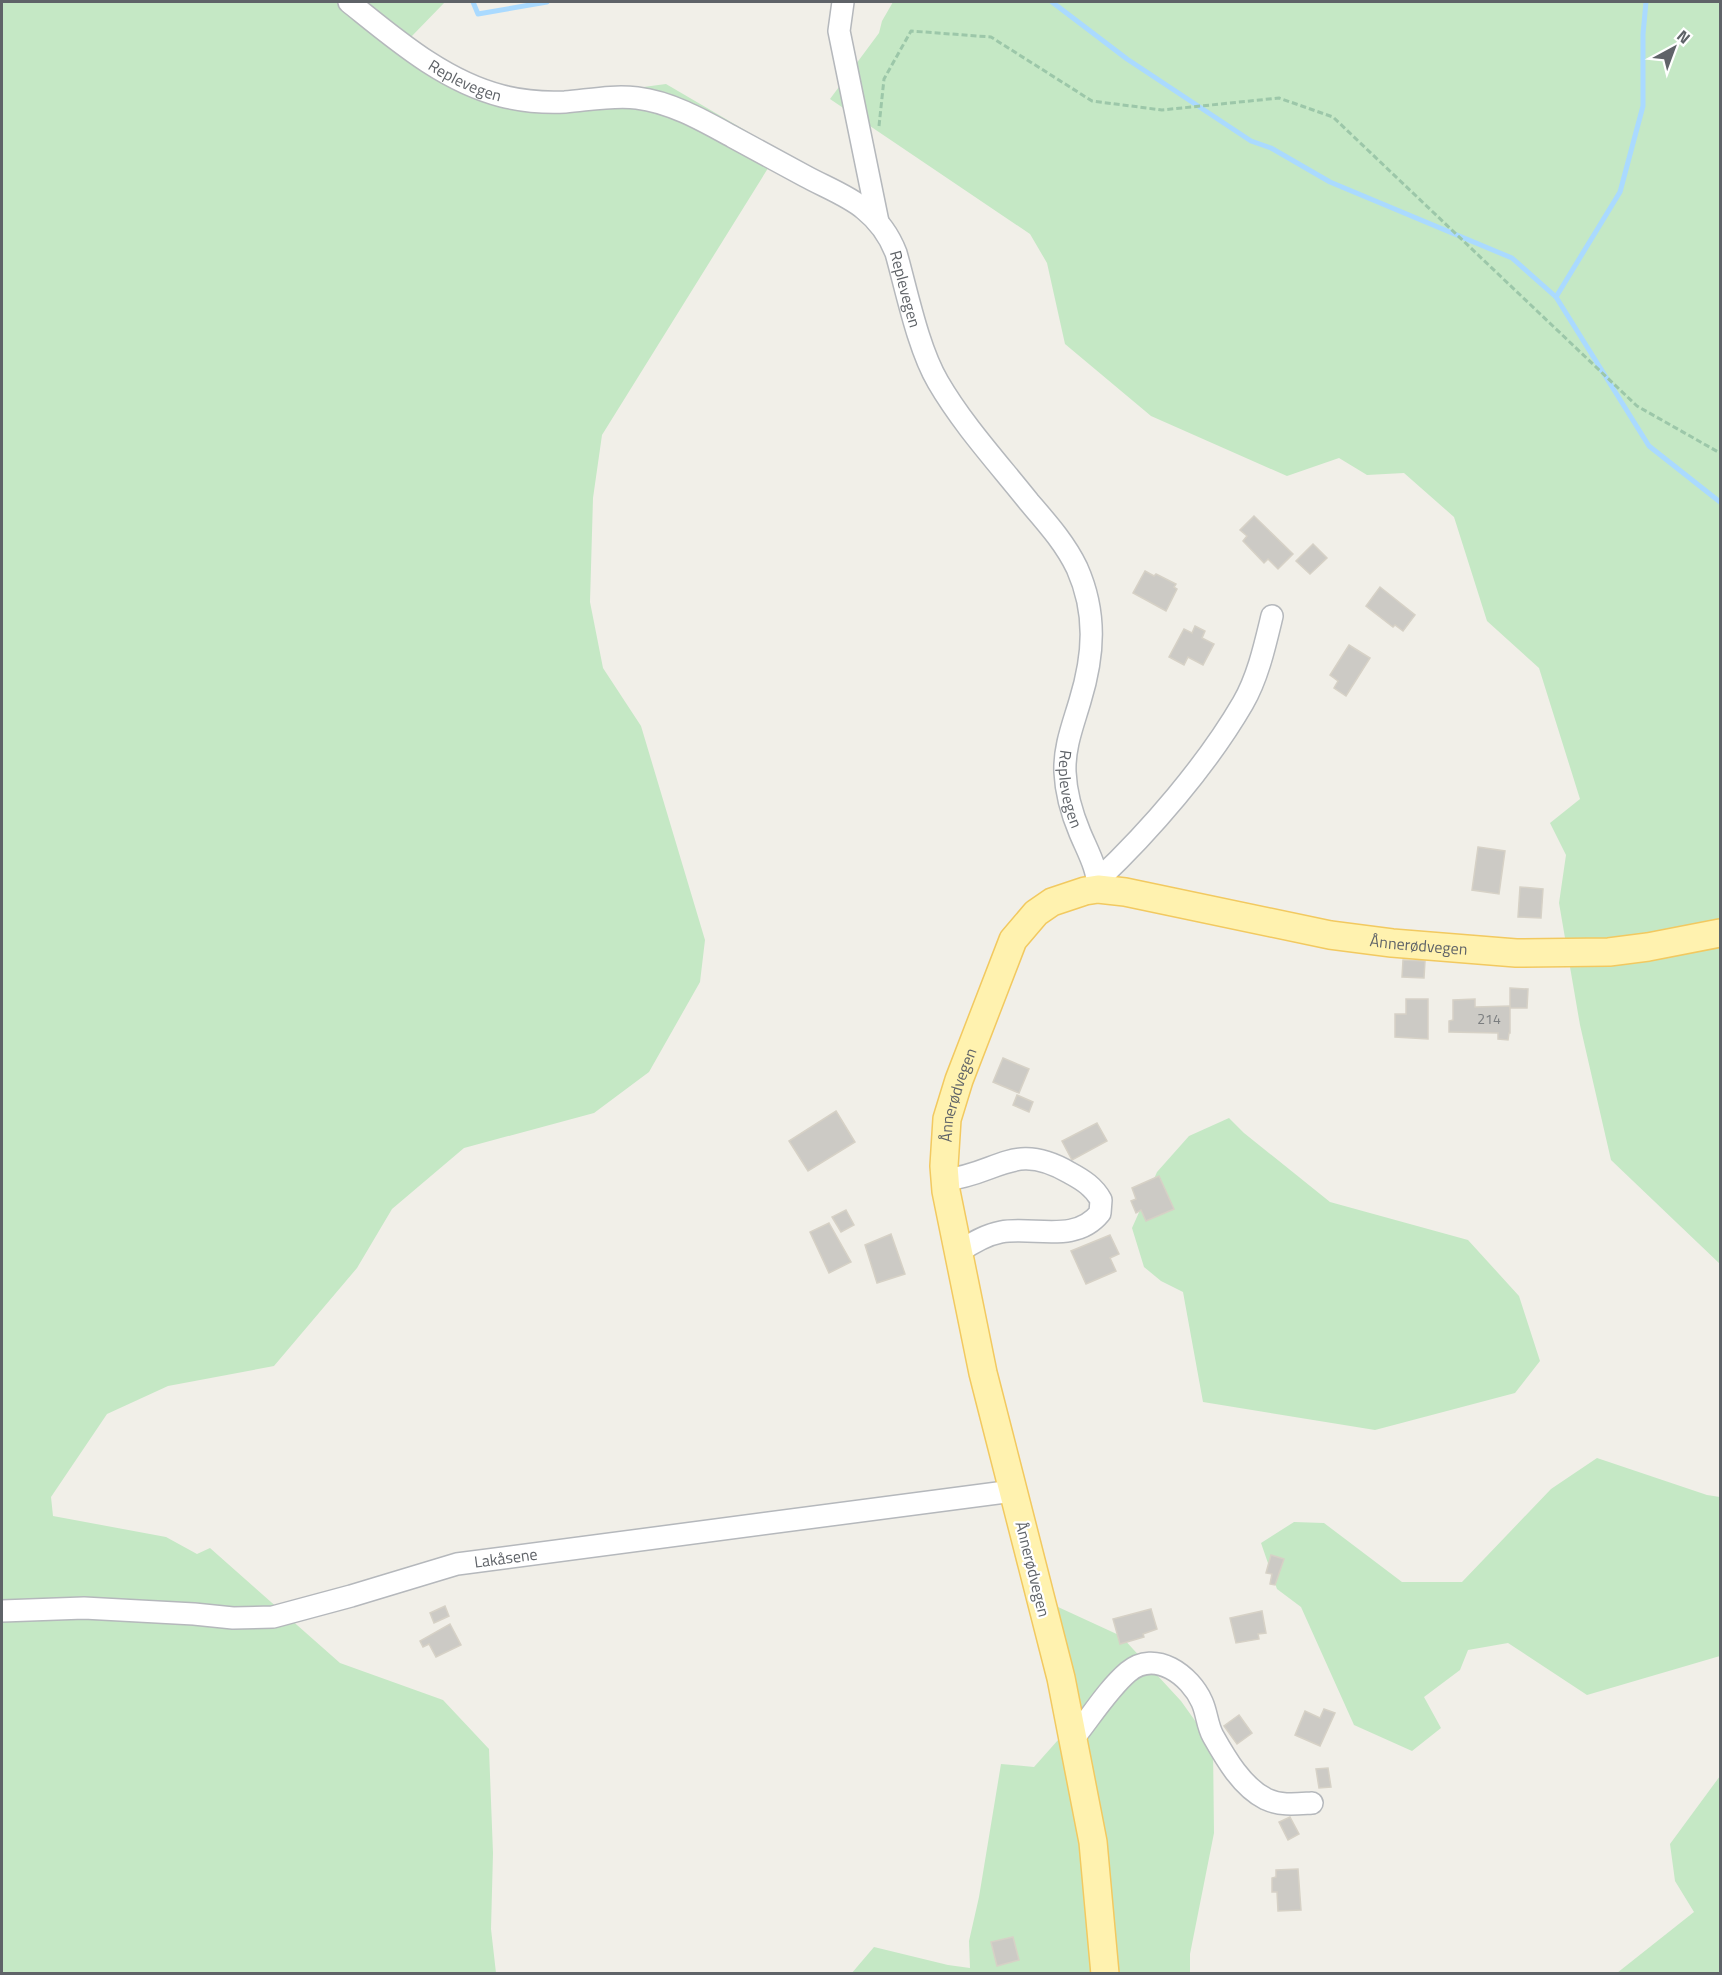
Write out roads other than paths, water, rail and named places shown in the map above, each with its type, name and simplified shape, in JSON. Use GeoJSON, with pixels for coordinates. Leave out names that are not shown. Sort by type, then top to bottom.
{"type":"FeatureCollection","features":[{"type":"Feature","properties":{"kind":"main road","name":"Ånnerødvegen"},"geometry":{"type":"LineString","coordinates":[[1105,1974],[1093,1842],[1061,1678],[983,1373],[945,1180],[947,1119],[967,1059],[1013,940],[1036,913],[1052,902],[1098,885],[1330,935],[1392,943],[1516,953],[1609,952],[1720,933]]}},
{"type":"Feature","properties":{"kind":"street","name":"Replevegen"},"geometry":{"type":"LineString","coordinates":[[349,2],[423,58],[454,77],[481,89],[501,96],[542,102],[564,102],[614,96],[639,98],[665,105],[718,129],[862,207],[878,222],[896,253],[924,349],[937,381],[971,430],[1056,534],[1077,569],[1086,595],[1091,621],[1092,646],[1084,688],[1068,740],[1065,771],[1070,806],[1094,866],[1098,885]]}},
{"type":"Feature","properties":{"kind":"street"},"geometry":{"type":"LineString","coordinates":[[843,2],[839,31],[878,222]]}},
{"type":"Feature","properties":{"kind":"street"},"geometry":{"type":"LineString","coordinates":[[1098,885],[1166,808],[1200,765],[1244,701],[1262,655],[1272,616]]}},
{"type":"Feature","properties":{"kind":"street"},"geometry":{"type":"LineString","coordinates":[[945,1180],[968,1176],[1014,1159],[1042,1159],[1061,1167],[1091,1186],[1101,1200],[1100,1213],[1086,1225],[1053,1233],[1000,1232],[974,1242],[959,1252]]}},
{"type":"Feature","properties":{"kind":"street","name":"Lakåsene"},"geometry":{"type":"LineString","coordinates":[[2,1611],[84,1608],[233,1618],[273,1617],[457,1564],[1013,1491]]}},
{"type":"Feature","properties":{"kind":"street"},"geometry":{"type":"LineString","coordinates":[[1073,1739],[1114,1686],[1129,1671],[1143,1664],[1166,1666],[1194,1688],[1205,1710],[1211,1733],[1224,1755],[1245,1782],[1265,1798],[1281,1804],[1312,1803]]}},
{"type":"Feature","properties":{"kind":"waterway"},"geometry":{"type":"LineString","coordinates":[[473,2],[478,14],[547,2]]}},
{"type":"Feature","properties":{"kind":"waterway"},"geometry":{"type":"LineString","coordinates":[[1052,2],[1127,59],[1251,141],[1271,148],[1330,182],[1512,258],[1556,297]]}},
{"type":"Feature","properties":{"kind":"waterway"},"geometry":{"type":"LineString","coordinates":[[1646,2],[1643,34],[1643,106],[1620,192],[1556,297],[1649,446],[1720,502]]}}]}
